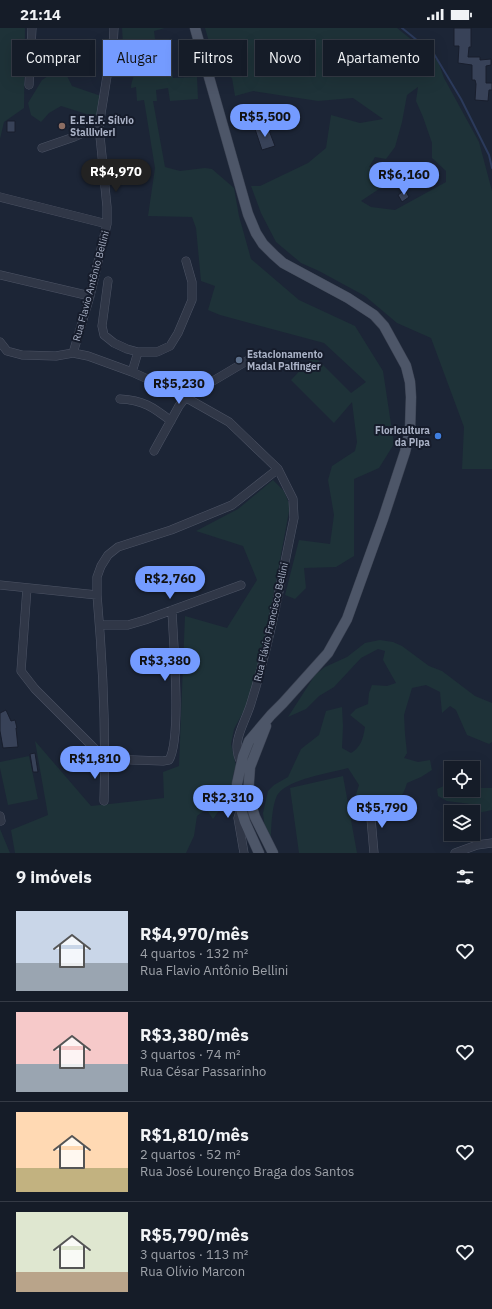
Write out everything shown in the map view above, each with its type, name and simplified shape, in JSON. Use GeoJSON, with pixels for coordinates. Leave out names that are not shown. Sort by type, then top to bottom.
{"type":"FeatureCollection","features":[{"type":"Feature","properties":{"kind":"main road"},"geometry":{"type":"LineString","coordinates":[[195,28],[248,214],[256,233],[263,244],[283,263],[348,298],[374,314],[384,326],[398,350],[406,366],[410,382],[410,431],[405,452],[347,619],[328,653],[249,741],[241,763],[237,784],[238,800],[246,807],[273,853]]}},
{"type":"Feature","properties":{"kind":"main road"},"geometry":{"type":"LineString","coordinates":[[258,850],[246,807],[250,767],[271,715]]}},
{"type":"Feature","properties":{"kind":"street"},"geometry":{"type":"LineString","coordinates":[[29,85],[32,28]]}},
{"type":"Feature","properties":{"kind":"street","name":"Rua Flavio Antônio Bellini"},"geometry":{"type":"LineString","coordinates":[[73,353],[90,296],[106,224],[107,207],[99,126],[113,47],[114,28]]}},
{"type":"Feature","properties":{"kind":"street"},"geometry":{"type":"LineString","coordinates":[[42,148],[74,137],[99,126]]}},
{"type":"Feature","properties":{"kind":"street"},"geometry":{"type":"LineString","coordinates":[[0,197],[106,224]]}},
{"type":"Feature","properties":{"kind":"street"},"geometry":{"type":"LineString","coordinates":[[108,281],[102,326],[104,335],[114,343],[138,352],[157,352],[170,346],[178,333],[192,300],[192,282],[186,261]]}},
{"type":"Feature","properties":{"kind":"street"},"geometry":{"type":"LineString","coordinates":[[0,275],[90,296]]}},
{"type":"Feature","properties":{"kind":"street"},"geometry":{"type":"LineString","coordinates":[[0,342],[7,351],[22,355],[56,356],[73,353],[88,356],[132,372],[186,398],[230,422],[278,468],[232,505],[171,530],[118,548],[108,555],[101,566],[97,577],[97,596],[100,625],[105,759],[104,801]]}},
{"type":"Feature","properties":{"kind":"street"},"geometry":{"type":"LineString","coordinates":[[132,372],[138,352]]}},
{"type":"Feature","properties":{"kind":"street"},"geometry":{"type":"LineString","coordinates":[[154,451],[179,406],[186,398],[250,359]]}},
{"type":"Feature","properties":{"kind":"street"},"geometry":{"type":"LineString","coordinates":[[120,399],[132,399],[145,403],[155,408],[171,421]]}},
{"type":"Feature","properties":{"kind":"street","name":"Rua Flávio Francisco Bellini"},"geometry":{"type":"LineString","coordinates":[[241,763],[236,747],[238,736],[251,705],[268,645],[294,518],[293,499],[278,468]]}},
{"type":"Feature","properties":{"kind":"street"},"geometry":{"type":"LineString","coordinates":[[0,585],[97,596]]}},
{"type":"Feature","properties":{"kind":"street"},"geometry":{"type":"LineString","coordinates":[[100,625],[128,625],[241,585]]}},
{"type":"Feature","properties":{"kind":"street"},"geometry":{"type":"LineString","coordinates":[[26,588],[21,671],[35,689],[105,759],[163,761],[169,760],[172,755],[176,707],[172,610]]}},
{"type":"Feature","properties":{"kind":"street"},"geometry":{"type":"LineString","coordinates":[[241,763],[250,772]]}},
{"type":"Feature","properties":{"kind":"street"},"geometry":{"type":"LineString","coordinates":[[246,807],[238,818],[244,852],[258,850]]}},
{"type":"Feature","properties":{"kind":"street"},"geometry":{"type":"LineString","coordinates":[[370,807],[374,853]]}},
{"type":"Feature","properties":{"kind":"street"},"geometry":{"type":"LineString","coordinates":[[455,853],[477,845],[492,843]]}},
{"type":"Feature","properties":{"kind":"shaded area"},"geometry":{"type":"Polygon","coordinates":[[[0,28],[25,28],[25,40],[12,40],[12,76],[24,76],[24,108],[4,122],[0,139],[0,28]]]}},
{"type":"Feature","properties":{"kind":"shaded area"},"geometry":{"type":"Polygon","coordinates":[[[122,28],[165,28],[154,31],[155,40],[123,40],[122,28]]]}},
{"type":"Feature","properties":{"kind":"shaded area"},"geometry":{"type":"Polygon","coordinates":[[[205,28],[397,28],[412,40],[323,40],[323,76],[434,76],[434,58],[438,61],[444,78],[479,142],[492,191],[492,469],[462,469],[464,427],[431,338],[397,323],[365,296],[301,263],[276,242],[261,213],[251,186],[260,186],[308,163],[326,148],[331,115],[360,123],[383,119],[353,98],[318,101],[253,91],[235,96],[232,78],[229,76],[247,76],[247,40],[209,40],[205,28]],[[418,87],[407,95],[395,147],[386,159],[375,157],[369,167],[386,171],[389,184],[361,201],[371,207],[395,210],[446,182],[446,171],[432,158],[432,143],[416,101],[418,87]]]}},
{"type":"Feature","properties":{"kind":"shaded area"},"geometry":{"type":"Polygon","coordinates":[[[171,63],[173,78],[197,77],[198,99],[170,101],[168,88],[156,90],[157,101],[153,101],[165,167],[180,171],[205,168],[212,169],[234,188],[239,216],[251,259],[299,300],[355,326],[383,371],[394,444],[379,468],[354,479],[354,556],[336,567],[304,568],[306,588],[295,599],[285,595],[299,540],[330,544],[334,515],[328,480],[332,466],[355,451],[357,442],[352,402],[334,423],[291,380],[314,356],[351,393],[366,382],[324,343],[220,315],[208,310],[215,286],[201,281],[196,228],[192,217],[148,216],[155,168],[144,100],[137,101],[136,87],[131,88],[134,76],[171,76],[171,63]]]}},
{"type":"Feature","properties":{"kind":"shaded area"},"geometry":{"type":"Polygon","coordinates":[[[48,76],[67,76],[72,86],[101,96],[96,117],[61,106],[49,113],[41,122],[31,115],[28,103],[42,80],[48,76]]]}},
{"type":"Feature","properties":{"kind":"shaded area"},"geometry":{"type":"Polygon","coordinates":[[[273,480],[284,491],[290,506],[264,646],[249,701],[234,729],[231,744],[236,766],[233,775],[231,797],[225,802],[213,819],[206,809],[197,816],[194,836],[186,853],[15,853],[11,830],[48,815],[35,741],[91,806],[164,798],[163,772],[179,766],[185,616],[227,628],[257,580],[243,546],[196,531],[238,509],[273,480]]]}},
{"type":"Feature","properties":{"kind":"shaded area"},"geometry":{"type":"Polygon","coordinates":[[[380,640],[393,642],[402,646],[429,666],[442,671],[475,696],[492,703],[492,742],[489,744],[467,735],[456,710],[450,706],[442,713],[440,692],[426,685],[412,688],[404,715],[407,753],[404,758],[418,762],[430,760],[432,770],[407,783],[401,797],[387,805],[369,798],[359,802],[354,801],[359,785],[348,768],[300,780],[283,789],[276,798],[272,816],[271,840],[265,830],[263,813],[268,791],[274,785],[288,777],[301,749],[319,735],[326,711],[342,707],[342,748],[351,753],[357,748],[362,739],[365,727],[350,715],[356,709],[368,704],[369,693],[372,685],[387,686],[396,683],[383,660],[385,651],[378,649],[361,658],[334,687],[319,696],[306,709],[288,717],[315,675],[325,667],[347,657],[365,643],[380,640]]]}},
{"type":"Feature","properties":{"kind":"shaded area"},"geometry":{"type":"Polygon","coordinates":[[[29,756],[38,799],[8,805],[0,762],[29,756]]]}},
{"type":"Feature","properties":{"kind":"shaded area"},"geometry":{"type":"Polygon","coordinates":[[[343,776],[357,853],[299,853],[290,788],[343,776]]]}},
{"type":"Feature","properties":{"kind":"shaded area"},"geometry":{"type":"Polygon","coordinates":[[[444,786],[444,797],[480,797],[480,788],[492,788],[492,810],[480,813],[480,805],[447,801],[438,796],[437,789],[444,786]]]}},
{"type":"Feature","properties":{"kind":"shaded area"},"geometry":{"type":"Polygon","coordinates":[[[0,829],[10,853],[0,853],[0,829]]]}},
{"type":"Feature","properties":{"kind":"building"},"geometry":{"type":"Polygon","coordinates":[[[454,28],[471,28],[471,47],[469,47],[468,57],[480,57],[480,60],[491,59],[491,65],[486,66],[486,83],[492,83],[492,90],[489,90],[488,101],[475,100],[476,84],[475,80],[472,80],[472,65],[458,63],[459,46],[454,46],[454,28]]]}},
{"type":"Feature","properties":{"kind":"building"},"geometry":{"type":"Polygon","coordinates":[[[7,121],[15,121],[15,132],[7,132],[7,121]]]}},
{"type":"Feature","properties":{"kind":"building"},"geometry":{"type":"Polygon","coordinates":[[[267,125],[275,146],[262,150],[255,129],[267,125]]]}},
{"type":"Feature","properties":{"kind":"building"},"geometry":{"type":"Polygon","coordinates":[[[405,190],[409,197],[402,202],[398,195],[405,190]]]}},
{"type":"Feature","properties":{"kind":"building"},"geometry":{"type":"Polygon","coordinates":[[[6,710],[11,721],[15,720],[18,747],[3,748],[0,731],[0,713],[6,710]]]}},
{"type":"Feature","properties":{"kind":"building"},"geometry":{"type":"Polygon","coordinates":[[[35,753],[38,772],[33,772],[30,754],[35,753]]]}},
{"type":"Feature","properties":{"kind":"waterway"},"geometry":{"type":"LineString","coordinates":[[402,28],[434,54],[461,99],[489,155],[492,168]]}},
{"type":"Feature","properties":{"kind":"place","name":"E.E.E.F. Sílvio Stallivieri"},"geometry":{"type":"Point","coordinates":[62,126]}},
{"type":"Feature","properties":{"kind":"place","name":"Estacionamento Madal Palfinger"},"geometry":{"type":"Point","coordinates":[239,360]}},
{"type":"Feature","properties":{"kind":"place","name":"Floricultura da Pipa"},"geometry":{"type":"Point","coordinates":[438,436]}}]}
